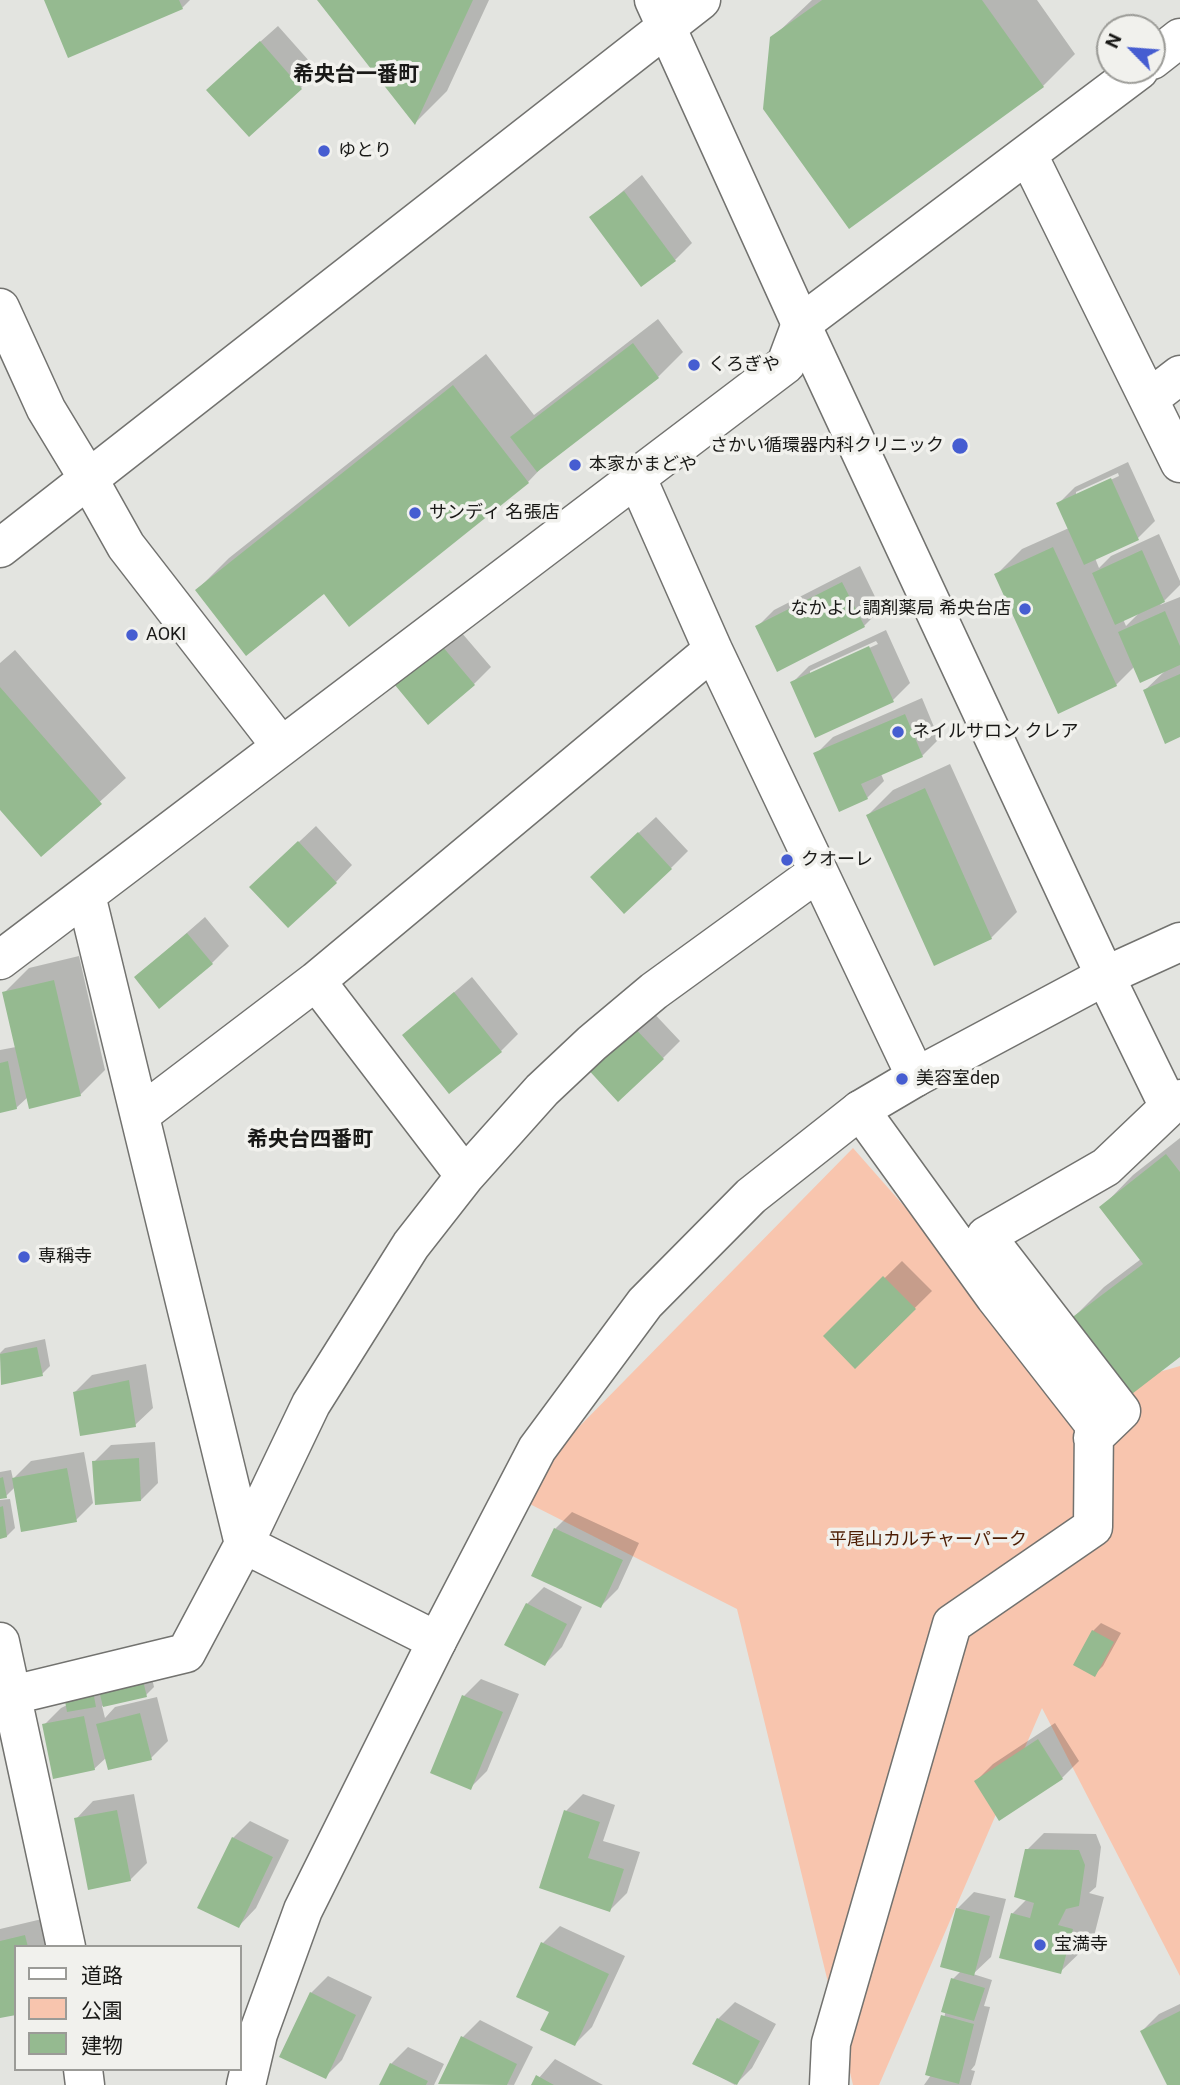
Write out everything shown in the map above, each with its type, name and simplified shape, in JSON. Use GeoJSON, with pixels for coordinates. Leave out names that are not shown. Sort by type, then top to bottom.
{"type":"FeatureCollection","features":[{"type":"Feature","properties":{"kind":"street"},"geometry":{"type":"LineString","coordinates":[[0,548],[89,480],[660,13],[701,0]]}},
{"type":"Feature","properties":{"kind":"street"},"geometry":{"type":"LineString","coordinates":[[660,13],[801,324],[1105,976],[1175,1103],[1106,1167],[986,1236],[1121,1411],[1093,1438]]}},
{"type":"Feature","properties":{"kind":"street"},"geometry":{"type":"LineString","coordinates":[[1166,49],[1180,38]]}},
{"type":"Feature","properties":{"kind":"street"},"geometry":{"type":"LineString","coordinates":[[0,960],[786,365],[801,324],[1121,84]]}},
{"type":"Feature","properties":{"kind":"street"},"geometry":{"type":"LineString","coordinates":[[1028,155],[1180,463]]}},
{"type":"Feature","properties":{"kind":"street"},"geometry":{"type":"LineString","coordinates":[[0,308],[46,409],[126,546],[281,746]]}},
{"type":"Feature","properties":{"kind":"street"},"geometry":{"type":"LineString","coordinates":[[1150,398],[1180,375]]}},
{"type":"Feature","properties":{"kind":"street"},"geometry":{"type":"LineString","coordinates":[[636,476],[713,650],[916,1077]]}},
{"type":"Feature","properties":{"kind":"street"},"geometry":{"type":"LineString","coordinates":[[141,1114],[316,981],[713,650]]}},
{"type":"Feature","properties":{"kind":"street"},"geometry":{"type":"LineString","coordinates":[[6,1696],[186,1653],[244,1544],[311,1405],[411,1245],[465,1176],[542,1090],[592,1043],[654,991],[818,872]]}},
{"type":"Feature","properties":{"kind":"street"},"geometry":{"type":"LineString","coordinates":[[86,895],[244,1544],[437,1641]]}},
{"type":"Feature","properties":{"kind":"street"},"geometry":{"type":"LineString","coordinates":[[246,2085],[258,2034],[303,1910],[437,1641],[537,1449],[645,1303],[751,1196],[860,1110],[1105,976],[1180,942]]}},
{"type":"Feature","properties":{"kind":"street"},"geometry":{"type":"LineString","coordinates":[[316,981],[465,1176]]}},
{"type":"Feature","properties":{"kind":"street"},"geometry":{"type":"LineString","coordinates":[[829,2085],[831,2043],[952,1624],[1093,1527],[1094,1424],[995,1297],[860,1110]]}},
{"type":"Feature","properties":{"kind":"street"},"geometry":{"type":"LineString","coordinates":[[0,1642],[6,1696],[66,1945]]}},
{"type":"Feature","properties":{"kind":"green space","name":"平尾山カルチャーパーク"},"geometry":{"type":"Polygon","coordinates":[[[853,1148],[1072,1397],[1180,1366],[1180,1976],[1042,1708],[879,2085],[853,2085],[737,1609],[512,1495],[853,1148]]]}},
{"type":"Feature","properties":{"kind":"building"},"geometry":{"type":"Polygon","coordinates":[[[44,0],[179,0],[183,9],[68,58],[44,0]]]}},
{"type":"Feature","properties":{"kind":"building"},"geometry":{"type":"Polygon","coordinates":[[[317,0],[473,0],[415,125],[317,0]]]}},
{"type":"Feature","properties":{"kind":"building"},"geometry":{"type":"Polygon","coordinates":[[[822,0],[982,0],[1044,87],[849,229],[763,109],[770,37],[822,0]]]}},
{"type":"Feature","properties":{"kind":"building"},"geometry":{"type":"Polygon","coordinates":[[[260,41],[302,89],[249,137],[206,90],[260,41]]]}},
{"type":"Feature","properties":{"kind":"building"},"geometry":{"type":"Polygon","coordinates":[[[624,191],[676,261],[641,287],[589,217],[624,191]]]}},
{"type":"Feature","properties":{"kind":"building"},"geometry":{"type":"Polygon","coordinates":[[[633,343],[659,378],[537,472],[510,437],[633,343]]]}},
{"type":"Feature","properties":{"kind":"building"},"geometry":{"type":"Polygon","coordinates":[[[453,385],[529,483],[349,627],[324,594],[246,656],[195,590],[453,385]]]}},
{"type":"Feature","properties":{"kind":"building"},"geometry":{"type":"Polygon","coordinates":[[[1111,478],[1139,540],[1084,565],[1056,503],[1111,478]]]}},
{"type":"Feature","properties":{"kind":"building"},"geometry":{"type":"Polygon","coordinates":[[[1053,547],[1117,686],[1058,714],[994,574],[1053,547]]]}},
{"type":"Feature","properties":{"kind":"building"},"geometry":{"type":"Polygon","coordinates":[[[1142,550],[1165,602],[1115,625],[1092,573],[1142,550]]]}},
{"type":"Feature","properties":{"kind":"building"},"geometry":{"type":"Polygon","coordinates":[[[842,582],[865,627],[777,672],[755,626],[842,582]]]}},
{"type":"Feature","properties":{"kind":"building"},"geometry":{"type":"Polygon","coordinates":[[[1165,611],[1180,646],[1180,665],[1140,683],[1118,632],[1165,611]]]}},
{"type":"Feature","properties":{"kind":"building"},"geometry":{"type":"Polygon","coordinates":[[[437,640],[475,685],[428,725],[390,679],[437,640]]]}},
{"type":"Feature","properties":{"kind":"building"},"geometry":{"type":"Polygon","coordinates":[[[869,646],[894,702],[815,738],[790,682],[869,646]]]}},
{"type":"Feature","properties":{"kind":"building"},"geometry":{"type":"Polygon","coordinates":[[[1180,674],[1180,737],[1165,744],[1143,690],[1180,674]]]}},
{"type":"Feature","properties":{"kind":"building"},"geometry":{"type":"Polygon","coordinates":[[[0,687],[102,804],[41,857],[0,810],[0,687]]]}},
{"type":"Feature","properties":{"kind":"building"},"geometry":{"type":"Polygon","coordinates":[[[905,714],[923,757],[861,784],[868,799],[839,812],[813,753],[905,714]]]}},
{"type":"Feature","properties":{"kind":"building"},"geometry":{"type":"Polygon","coordinates":[[[925,788],[992,939],[934,966],[866,815],[925,788]]]}},
{"type":"Feature","properties":{"kind":"building"},"geometry":{"type":"Polygon","coordinates":[[[638,832],[672,869],[624,914],[590,877],[638,832]]]}},
{"type":"Feature","properties":{"kind":"building"},"geometry":{"type":"Polygon","coordinates":[[[298,841],[337,883],[288,928],[249,887],[298,841]]]}},
{"type":"Feature","properties":{"kind":"building"},"geometry":{"type":"Polygon","coordinates":[[[187,933],[213,964],[159,1009],[134,977],[187,933]]]}},
{"type":"Feature","properties":{"kind":"building"},"geometry":{"type":"Polygon","coordinates":[[[54,980],[81,1096],[29,1109],[2,992],[54,980]]]}},
{"type":"Feature","properties":{"kind":"building"},"geometry":{"type":"Polygon","coordinates":[[[454,992],[502,1052],[449,1094],[402,1035],[454,992]]]}},
{"type":"Feature","properties":{"kind":"building"},"geometry":{"type":"Polygon","coordinates":[[[630,1023],[664,1059],[618,1102],[584,1065],[630,1023]]]}},
{"type":"Feature","properties":{"kind":"building"},"geometry":{"type":"Polygon","coordinates":[[[8,1061],[17,1109],[0,1113],[0,1063],[8,1061]]]}},
{"type":"Feature","properties":{"kind":"building"},"geometry":{"type":"Polygon","coordinates":[[[1166,1154],[1180,1172],[1180,1357],[1128,1397],[1070,1319],[1143,1264],[1099,1207],[1166,1154]]]}},
{"type":"Feature","properties":{"kind":"building"},"geometry":{"type":"Polygon","coordinates":[[[883,1276],[916,1309],[855,1369],[823,1336],[883,1276]]]}},
{"type":"Feature","properties":{"kind":"building"},"geometry":{"type":"Polygon","coordinates":[[[37,1347],[43,1376],[1,1385],[0,1354],[37,1347]]]}},
{"type":"Feature","properties":{"kind":"building"},"geometry":{"type":"Polygon","coordinates":[[[129,1380],[136,1427],[80,1436],[73,1392],[129,1380]]]}},
{"type":"Feature","properties":{"kind":"building"},"geometry":{"type":"Polygon","coordinates":[[[139,1458],[141,1501],[95,1505],[92,1461],[139,1458]]]}},
{"type":"Feature","properties":{"kind":"building"},"geometry":{"type":"Polygon","coordinates":[[[67,1468],[77,1522],[21,1532],[12,1478],[67,1468]]]}},
{"type":"Feature","properties":{"kind":"building"},"geometry":{"type":"Polygon","coordinates":[[[3,1477],[7,1498],[0,1499],[0,1478],[3,1477]]]}},
{"type":"Feature","properties":{"kind":"building"},"geometry":{"type":"Polygon","coordinates":[[[3,1506],[7,1537],[0,1539],[0,1507],[3,1506]]]}},
{"type":"Feature","properties":{"kind":"building"},"geometry":{"type":"Polygon","coordinates":[[[554,1528],[623,1560],[601,1608],[531,1576],[554,1528]]]}},
{"type":"Feature","properties":{"kind":"building"},"geometry":{"type":"Polygon","coordinates":[[[526,1603],[567,1624],[545,1666],[504,1645],[526,1603]]]}},
{"type":"Feature","properties":{"kind":"building"},"geometry":{"type":"Polygon","coordinates":[[[1092,1630],[1114,1642],[1095,1677],[1073,1665],[1092,1630]]]}},
{"type":"Feature","properties":{"kind":"building"},"geometry":{"type":"Polygon","coordinates":[[[141,1672],[147,1697],[103,1707],[97,1682],[141,1672]]]}},
{"type":"Feature","properties":{"kind":"building"},"geometry":{"type":"Polygon","coordinates":[[[92,1685],[96,1707],[67,1712],[63,1690],[92,1685]]]}},
{"type":"Feature","properties":{"kind":"building"},"geometry":{"type":"Polygon","coordinates":[[[462,1695],[503,1712],[471,1790],[430,1773],[462,1695]]]}},
{"type":"Feature","properties":{"kind":"building"},"geometry":{"type":"Polygon","coordinates":[[[140,1713],[152,1760],[108,1770],[96,1724],[140,1713]]]}},
{"type":"Feature","properties":{"kind":"building"},"geometry":{"type":"Polygon","coordinates":[[[84,1716],[95,1770],[53,1779],[42,1724],[84,1716]]]}},
{"type":"Feature","properties":{"kind":"building"},"geometry":{"type":"Polygon","coordinates":[[[1038,1739],[1063,1779],[999,1821],[974,1781],[1038,1739]]]}},
{"type":"Feature","properties":{"kind":"building"},"geometry":{"type":"Polygon","coordinates":[[[117,1810],[131,1881],[88,1890],[74,1818],[117,1810]]]}},
{"type":"Feature","properties":{"kind":"building"},"geometry":{"type":"Polygon","coordinates":[[[564,1810],[600,1822],[588,1858],[624,1869],[610,1912],[539,1888],[564,1810]]]}},
{"type":"Feature","properties":{"kind":"building"},"geometry":{"type":"Polygon","coordinates":[[[232,1837],[273,1857],[239,1928],[197,1908],[232,1837]]]}},
{"type":"Feature","properties":{"kind":"building"},"geometry":{"type":"Polygon","coordinates":[[[1025,1849],[1079,1850],[1085,1865],[1079,1906],[1066,1909],[1058,1925],[1073,1929],[1061,1974],[999,1958],[1011,1913],[1030,1918],[1034,1903],[1014,1897],[1025,1849]]]}},
{"type":"Feature","properties":{"kind":"building"},"geometry":{"type":"Polygon","coordinates":[[[956,1908],[990,1916],[974,1976],[940,1967],[956,1908]]]}},
{"type":"Feature","properties":{"kind":"building"},"geometry":{"type":"Polygon","coordinates":[[[25,1935],[28,1945],[14,1945],[14,2015],[0,2018],[0,1941],[25,1935]]]}},
{"type":"Feature","properties":{"kind":"building"},"geometry":{"type":"Polygon","coordinates":[[[541,1942],[609,1974],[575,2046],[540,2030],[549,2012],[516,1997],[541,1942]]]}},
{"type":"Feature","properties":{"kind":"building"},"geometry":{"type":"Polygon","coordinates":[[[951,1978],[985,1988],[974,2021],[941,2012],[951,1978]]]}},
{"type":"Feature","properties":{"kind":"building"},"geometry":{"type":"Polygon","coordinates":[[[310,1992],[356,2015],[326,2079],[279,2057],[310,1992]]]}},
{"type":"Feature","properties":{"kind":"building"},"geometry":{"type":"Polygon","coordinates":[[[1180,2011],[1180,2085],[1167,2085],[1140,2031],[1180,2011]]]}},
{"type":"Feature","properties":{"kind":"building"},"geometry":{"type":"Polygon","coordinates":[[[941,2015],[974,2024],[959,2084],[925,2075],[941,2015]]]}},
{"type":"Feature","properties":{"kind":"building"},"geometry":{"type":"Polygon","coordinates":[[[717,2018],[760,2041],[737,2085],[692,2064],[717,2018]]]}},
{"type":"Feature","properties":{"kind":"building"},"geometry":{"type":"Polygon","coordinates":[[[461,2036],[517,2064],[507,2085],[438,2084],[461,2036]]]}},
{"type":"Feature","properties":{"kind":"building"},"geometry":{"type":"Polygon","coordinates":[[[390,2063],[428,2081],[426,2085],[379,2085],[390,2063]]]}},
{"type":"Feature","properties":{"kind":"building"},"geometry":{"type":"Polygon","coordinates":[[[536,2075],[554,2085],[531,2085],[536,2075]]]}},
{"type":"Feature","properties":{"kind":"place","name":"ゆとり"},"geometry":{"type":"Point","coordinates":[324,151]}},
{"type":"Feature","properties":{"kind":"place","name":"くろぎや"},"geometry":{"type":"Point","coordinates":[694,365]}},
{"type":"Feature","properties":{"kind":"place","name":"さかい循環器内科クリニック"},"geometry":{"type":"Point","coordinates":[960,446]}},
{"type":"Feature","properties":{"kind":"place","name":"本家かまどや"},"geometry":{"type":"Point","coordinates":[575,465]}},
{"type":"Feature","properties":{"kind":"place","name":"サンディ 名張店"},"geometry":{"type":"Point","coordinates":[415,513]}},
{"type":"Feature","properties":{"kind":"place","name":"なかよし調剤薬局 希央台店"},"geometry":{"type":"Point","coordinates":[1025,609]}},
{"type":"Feature","properties":{"kind":"place","name":"AOKI"},"geometry":{"type":"Point","coordinates":[132,635]}},
{"type":"Feature","properties":{"kind":"place","name":"ネイルサロン クレア"},"geometry":{"type":"Point","coordinates":[898,732]}},
{"type":"Feature","properties":{"kind":"place","name":"クオーレ"},"geometry":{"type":"Point","coordinates":[787,860]}},
{"type":"Feature","properties":{"kind":"place","name":"美容室dep"},"geometry":{"type":"Point","coordinates":[902,1079]}},
{"type":"Feature","properties":{"kind":"place","name":"専稱寺"},"geometry":{"type":"Point","coordinates":[24,1257]}},
{"type":"Feature","properties":{"kind":"place","name":"宝満寺"},"geometry":{"type":"Point","coordinates":[1040,1945]}},
{"type":"Feature","properties":{"kind":"district","name":"希央台一番町"},"geometry":{"type":"Point","coordinates":[356,76]}},
{"type":"Feature","properties":{"kind":"district","name":"希央台四番町"},"geometry":{"type":"Point","coordinates":[310,1141]}}]}
